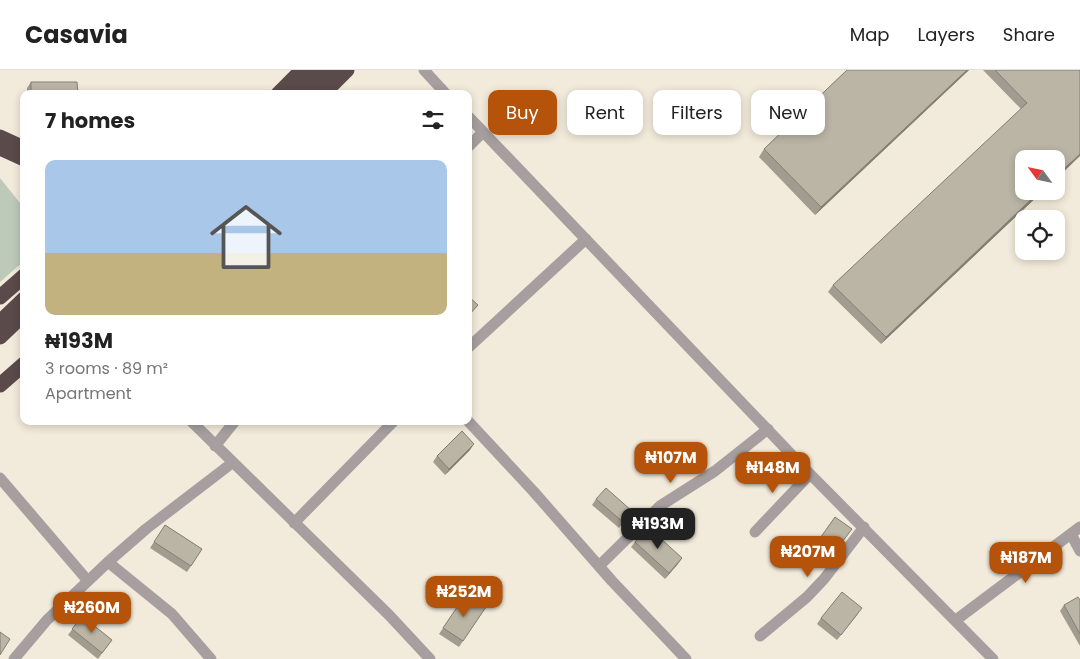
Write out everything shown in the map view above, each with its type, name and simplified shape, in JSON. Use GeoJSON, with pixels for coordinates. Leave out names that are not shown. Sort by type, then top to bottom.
{"type":"FeatureCollection","features":[{"type":"Feature","properties":{"kind":"highway"},"geometry":{"type":"LineString","coordinates":[[282,90],[302,70]]}},
{"type":"Feature","properties":{"kind":"highway"},"geometry":{"type":"LineString","coordinates":[[298,90],[319,70]]}},
{"type":"Feature","properties":{"kind":"highway"},"geometry":{"type":"LineString","coordinates":[[314,90],[334,70]]}},
{"type":"Feature","properties":{"kind":"highway"},"geometry":{"type":"LineString","coordinates":[[328,90],[347,70]]}},
{"type":"Feature","properties":{"kind":"highway"},"geometry":{"type":"LineString","coordinates":[[0,137],[20,146]]}},
{"type":"Feature","properties":{"kind":"highway"},"geometry":{"type":"LineString","coordinates":[[0,148],[20,158]]}},
{"type":"Feature","properties":{"kind":"highway"},"geometry":{"type":"LineString","coordinates":[[0,297],[20,280]]}},
{"type":"Feature","properties":{"kind":"highway"},"geometry":{"type":"LineString","coordinates":[[0,322],[20,303]]}},
{"type":"Feature","properties":{"kind":"highway"},"geometry":{"type":"LineString","coordinates":[[0,337],[20,318]]}},
{"type":"Feature","properties":{"kind":"highway"},"geometry":{"type":"LineString","coordinates":[[0,385],[20,368]]}},
{"type":"Feature","properties":{"kind":"street"},"geometry":{"type":"LineString","coordinates":[[424,70],[442,90]]}},
{"type":"Feature","properties":{"kind":"street"},"geometry":{"type":"LineString","coordinates":[[472,120],[810,474],[956,620],[985,657]]}},
{"type":"Feature","properties":{"kind":"street"},"geometry":{"type":"LineString","coordinates":[[472,143],[483,132]]}},
{"type":"Feature","properties":{"kind":"street"},"geometry":{"type":"LineString","coordinates":[[472,345],[586,239]]}},
{"type":"Feature","properties":{"kind":"street"},"geometry":{"type":"LineString","coordinates":[[195,425],[389,615],[430,659]]}},
{"type":"Feature","properties":{"kind":"street"},"geometry":{"type":"LineString","coordinates":[[215,446],[232,425]]}},
{"type":"Feature","properties":{"kind":"street"},"geometry":{"type":"LineString","coordinates":[[294,524],[390,425]]}},
{"type":"Feature","properties":{"kind":"street"},"geometry":{"type":"LineString","coordinates":[[472,425],[534,492],[598,566],[686,659]]}},
{"type":"Feature","properties":{"kind":"street"},"geometry":{"type":"LineString","coordinates":[[598,566],[660,506],[715,471],[768,430]]}},
{"type":"Feature","properties":{"kind":"street"},"geometry":{"type":"LineString","coordinates":[[14,659],[47,620],[108,562],[146,529],[232,463]]}},
{"type":"Feature","properties":{"kind":"street"},"geometry":{"type":"LineString","coordinates":[[755,532],[810,474]]}},
{"type":"Feature","properties":{"kind":"street"},"geometry":{"type":"LineString","coordinates":[[0,478],[88,581]]}},
{"type":"Feature","properties":{"kind":"street"},"geometry":{"type":"LineString","coordinates":[[760,636],[807,597],[824,579],[864,527]]}},
{"type":"Feature","properties":{"kind":"street"},"geometry":{"type":"LineString","coordinates":[[956,620],[1076,530],[1080,551]]}},
{"type":"Feature","properties":{"kind":"street"},"geometry":{"type":"LineString","coordinates":[[108,562],[172,614],[211,659]]}},
{"type":"Feature","properties":{"kind":"green space"},"geometry":{"type":"Polygon","coordinates":[[[0,178],[20,203],[20,264],[0,282],[0,178]]]}},
{"type":"Feature","properties":{"kind":"building"},"geometry":{"type":"Polygon","coordinates":[[[847,70],[967,70],[821,207],[764,149],[779,135],[825,135],[825,91],[847,70]]]}},
{"type":"Feature","properties":{"kind":"building"},"geometry":{"type":"Polygon","coordinates":[[[995,70],[1080,70],[1080,154],[1065,168],[1065,150],[1015,150],[1015,200],[1031,200],[1020,210],[1015,210],[1015,215],[886,337],[833,285],[1027,103],[995,70]]]}},
{"type":"Feature","properties":{"kind":"building"},"geometry":{"type":"Polygon","coordinates":[[[31,82],[77,82],[78,90],[31,90],[31,82]]]}},
{"type":"Feature","properties":{"kind":"building"},"geometry":{"type":"Polygon","coordinates":[[[472,300],[478,305],[472,312],[472,300]]]}},
{"type":"Feature","properties":{"kind":"building"},"geometry":{"type":"Polygon","coordinates":[[[462,431],[474,444],[449,469],[437,456],[462,431]]]}},
{"type":"Feature","properties":{"kind":"building"},"geometry":{"type":"Polygon","coordinates":[[[606,488],[632,511],[623,522],[596,499],[606,488]]]}},
{"type":"Feature","properties":{"kind":"building"},"geometry":{"type":"Polygon","coordinates":[[[835,517],[852,529],[832,555],[816,544],[835,517]]]}},
{"type":"Feature","properties":{"kind":"building"},"geometry":{"type":"Polygon","coordinates":[[[165,525],[202,549],[191,566],[154,542],[165,525]]]}},
{"type":"Feature","properties":{"kind":"building"},"geometry":{"type":"Polygon","coordinates":[[[648,527],[682,558],[669,573],[635,542],[648,527]]]}},
{"type":"Feature","properties":{"kind":"building"},"geometry":{"type":"Polygon","coordinates":[[[842,592],[862,608],[841,635],[821,618],[842,592]]]}},
{"type":"Feature","properties":{"kind":"building"},"geometry":{"type":"Polygon","coordinates":[[[466,594],[486,607],[463,641],[443,628],[466,594]]]}},
{"type":"Feature","properties":{"kind":"building"},"geometry":{"type":"Polygon","coordinates":[[[1078,597],[1080,600],[1080,634],[1064,605],[1078,597]]]}},
{"type":"Feature","properties":{"kind":"building"},"geometry":{"type":"Polygon","coordinates":[[[82,616],[112,640],[102,653],[72,629],[82,616]]]}},
{"type":"Feature","properties":{"kind":"building"},"geometry":{"type":"Polygon","coordinates":[[[0,632],[10,639],[0,655],[0,632]]]}}]}
